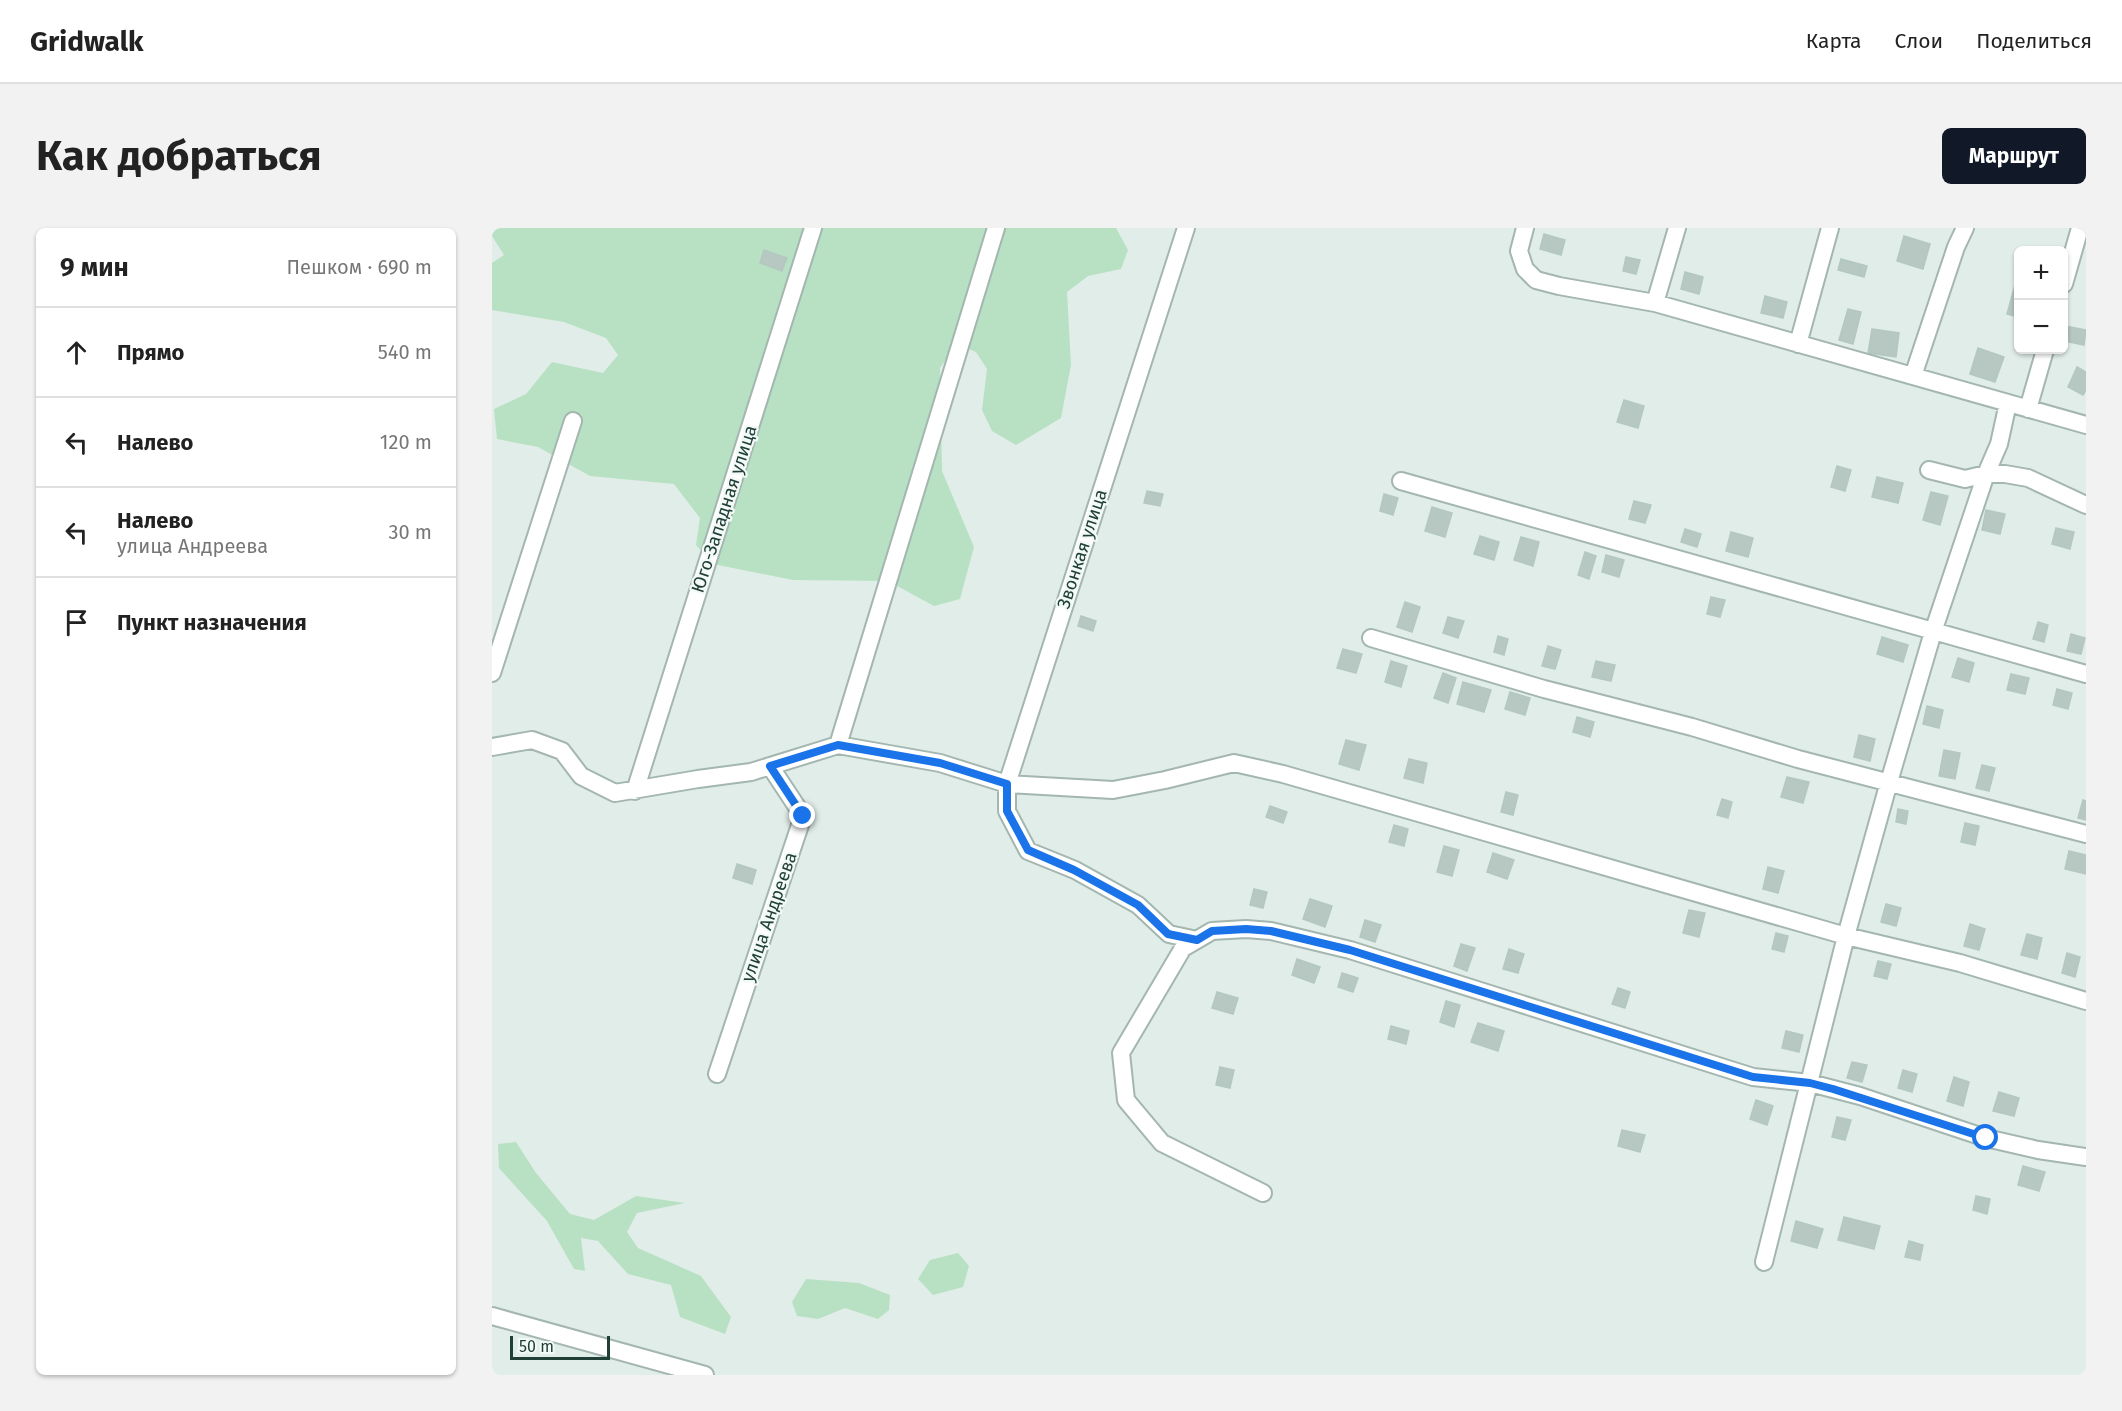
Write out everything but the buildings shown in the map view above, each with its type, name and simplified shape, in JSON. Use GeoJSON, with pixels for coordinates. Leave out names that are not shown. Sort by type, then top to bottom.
{"type":"FeatureCollection","features":[{"type":"Feature","properties":{"kind":"street","name":"Юго-Западная улица"},"geometry":{"type":"LineString","coordinates":[[635,791],[813,228]]}},
{"type":"Feature","properties":{"kind":"street"},"geometry":{"type":"LineString","coordinates":[[838,745],[996,228]]}},
{"type":"Feature","properties":{"kind":"street","name":"Звонкая улица"},"geometry":{"type":"LineString","coordinates":[[1007,784],[1186,228]]}},
{"type":"Feature","properties":{"kind":"street"},"geometry":{"type":"LineString","coordinates":[[1525,228],[1519,251],[1525,269],[1536,280],[1655,303],[2086,425]]}},
{"type":"Feature","properties":{"kind":"street"},"geometry":{"type":"LineString","coordinates":[[1655,303],[1677,228]]}},
{"type":"Feature","properties":{"kind":"street"},"geometry":{"type":"LineString","coordinates":[[1798,344],[1830,228]]}},
{"type":"Feature","properties":{"kind":"street"},"geometry":{"type":"LineString","coordinates":[[1913,376],[1956,247],[1965,228]]}},
{"type":"Feature","properties":{"kind":"street"},"geometry":{"type":"LineString","coordinates":[[2068,270],[2080,228]]}},
{"type":"Feature","properties":{"kind":"street"},"geometry":{"type":"LineString","coordinates":[[2028,409],[2044,354]]}},
{"type":"Feature","properties":{"kind":"street"},"geometry":{"type":"LineString","coordinates":[[1764,1262],[1846,936],[1888,782],[1933,632],[1986,474],[1999,444],[2008,403]]}},
{"type":"Feature","properties":{"kind":"street"},"geometry":{"type":"LineString","coordinates":[[492,673],[573,421]]}},
{"type":"Feature","properties":{"kind":"street"},"geometry":{"type":"LineString","coordinates":[[1929,470],[1965,479],[1986,474],[2005,474],[2028,478],[2086,505]]}},
{"type":"Feature","properties":{"kind":"street"},"geometry":{"type":"LineString","coordinates":[[1401,481],[2086,674]]}},
{"type":"Feature","properties":{"kind":"street"},"geometry":{"type":"LineString","coordinates":[[1371,638],[1544,689],[2086,834]]}},
{"type":"Feature","properties":{"kind":"street"},"geometry":{"type":"LineString","coordinates":[[492,747],[532,740],[562,751],[581,776],[615,793],[751,772],[838,745],[940,763],[1007,784],[1113,790],[1234,763],[1283,774],[1846,936],[1960,963],[2086,1001]]}},
{"type":"Feature","properties":{"kind":"street","name":"улица Андреева"},"geometry":{"type":"LineString","coordinates":[[717,1074],[803,816],[770,766]]}},
{"type":"Feature","properties":{"kind":"street"},"geometry":{"type":"LineString","coordinates":[[1007,784],[1007,811],[1028,850],[1074,870],[1138,905],[1168,934],[1197,940]]}},
{"type":"Feature","properties":{"kind":"street"},"geometry":{"type":"LineString","coordinates":[[1263,1193],[1162,1143],[1126,1100],[1121,1053],[1183,948],[1212,931],[1246,929],[1282,934],[1360,953],[1753,1077],[1810,1083],[1860,1096],[1986,1138],[2038,1150],[2086,1156]]}},
{"type":"Feature","properties":{"kind":"street"},"geometry":{"type":"LineString","coordinates":[[492,1316],[705,1375]]}},
{"type":"Feature","properties":{"kind":"green space"},"geometry":{"type":"Polygon","coordinates":[[[492,228],[1116,228],[1128,250],[1121,269],[1088,276],[1067,292],[1071,365],[1061,418],[1016,445],[992,431],[982,410],[987,369],[976,352],[957,344],[940,368],[942,471],[974,547],[960,599],[934,606],[888,581],[793,580],[713,564],[696,545],[700,518],[674,484],[590,476],[538,447],[497,439],[494,409],[526,394],[552,362],[603,373],[618,355],[606,338],[564,322],[492,310],[492,263],[504,255],[492,236],[492,228]]]}},
{"type":"Feature","properties":{"kind":"green space"},"geometry":{"type":"Polygon","coordinates":[[[516,1142],[536,1173],[570,1214],[594,1220],[636,1196],[685,1203],[637,1213],[627,1232],[638,1248],[701,1276],[731,1317],[725,1334],[680,1317],[671,1285],[628,1274],[598,1241],[581,1238],[585,1271],[574,1269],[547,1221],[499,1168],[498,1144],[516,1142]]]}},
{"type":"Feature","properties":{"kind":"green space"},"geometry":{"type":"Polygon","coordinates":[[[958,1253],[969,1266],[963,1287],[933,1295],[918,1279],[930,1260],[958,1253]]]}},
{"type":"Feature","properties":{"kind":"green space"},"geometry":{"type":"Polygon","coordinates":[[[806,1279],[859,1283],[890,1295],[889,1310],[878,1319],[845,1308],[818,1319],[797,1316],[792,1302],[806,1279]]]}},
{"type":"Feature","properties":{"kind":"route"},"geometry":{"type":"LineString","coordinates":[[803,816],[770,766],[838,745],[940,763],[1007,784],[1007,811],[1028,850],[1074,870],[1138,905],[1168,934],[1197,940],[1212,931],[1246,929],[1271,931],[1350,950],[1753,1077],[1810,1083],[1860,1096],[1986,1138]]}}]}
